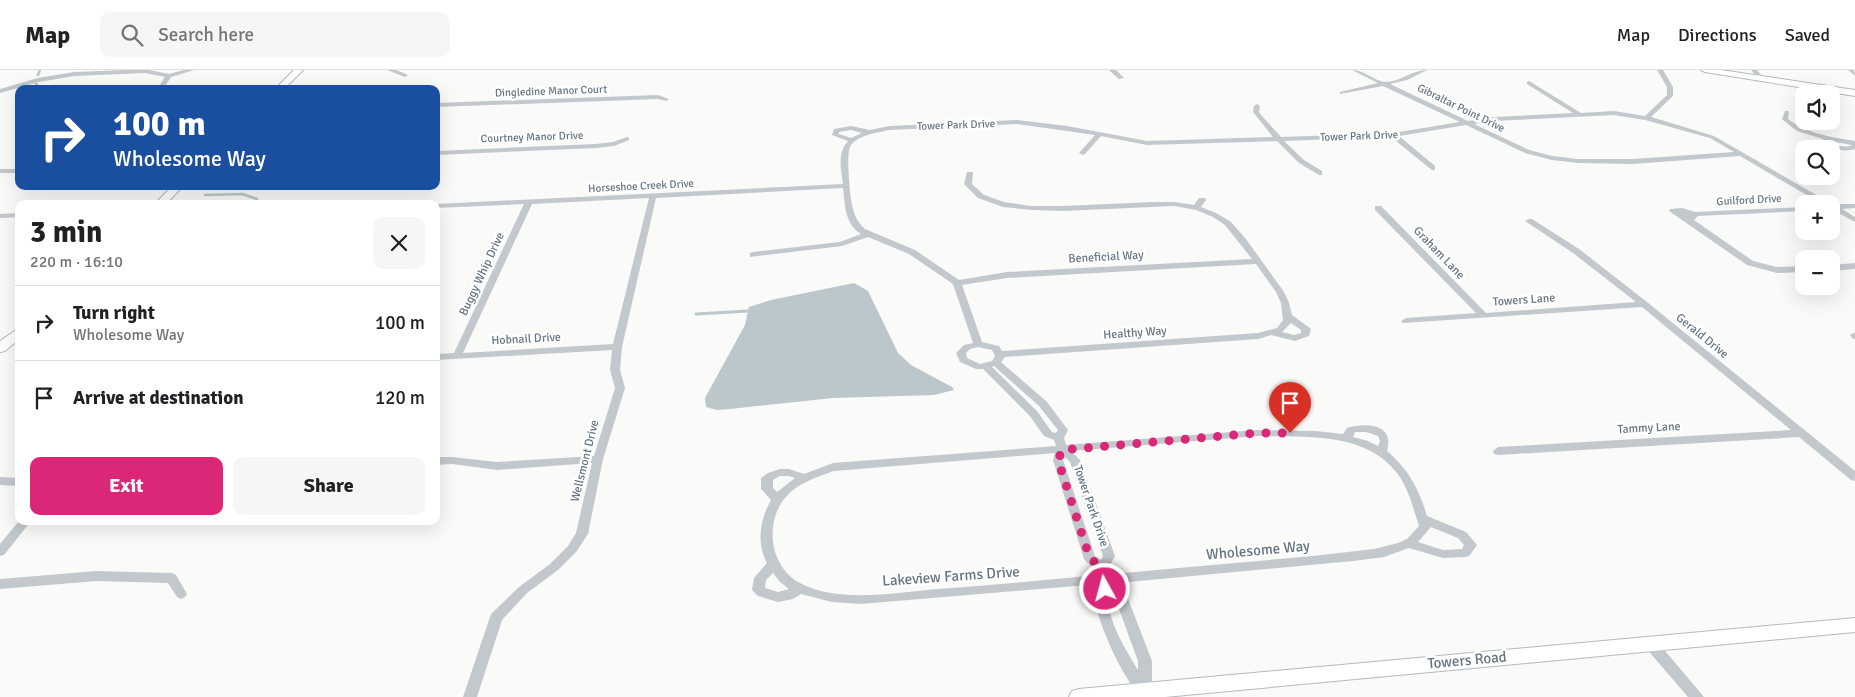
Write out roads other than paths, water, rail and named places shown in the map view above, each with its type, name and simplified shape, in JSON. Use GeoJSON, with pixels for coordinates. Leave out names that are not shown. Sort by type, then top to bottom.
{"type":"FeatureCollection","features":[{"type":"Feature","properties":{"kind":"main road"},"geometry":{"type":"LineString","coordinates":[[283,85],[300,70]]}},
{"type":"Feature","properties":{"kind":"main road"},"geometry":{"type":"LineString","coordinates":[[1705,70],[1757,73],[1855,92]]}},
{"type":"Feature","properties":{"kind":"main road"},"geometry":{"type":"LineString","coordinates":[[164,200],[174,190]]}},
{"type":"Feature","properties":{"kind":"main road"},"geometry":{"type":"LineString","coordinates":[[0,348],[15,335]]}},
{"type":"Feature","properties":{"kind":"main road","name":"Towers Road"},"geometry":{"type":"LineString","coordinates":[[1079,697],[1146,694],[1650,642],[1855,625]]}},
{"type":"Feature","properties":{"kind":"street"},"geometry":{"type":"LineString","coordinates":[[21,85],[74,74],[145,71],[169,76],[191,70]]}},
{"type":"Feature","properties":{"kind":"street"},"geometry":{"type":"LineString","coordinates":[[390,70],[404,73]]}},
{"type":"Feature","properties":{"kind":"street"},"geometry":{"type":"LineString","coordinates":[[1112,70],[1121,78]]}},
{"type":"Feature","properties":{"kind":"street","name":"Gibraltar Point Drive"},"geometry":{"type":"LineString","coordinates":[[1355,70],[1531,153],[1533,158],[1540,163],[1552,164],[1559,160],[1593,162],[1742,154]]}},
{"type":"Feature","properties":{"kind":"street"},"geometry":{"type":"LineString","coordinates":[[1342,93],[1405,79],[1424,70]]}},
{"type":"Feature","properties":{"kind":"street"},"geometry":{"type":"LineString","coordinates":[[1646,118],[1670,96],[1670,87],[1660,70]]}},
{"type":"Feature","properties":{"kind":"street"},"geometry":{"type":"LineString","coordinates":[[1852,70],[1855,74]]}},
{"type":"Feature","properties":{"kind":"street"},"geometry":{"type":"LineString","coordinates":[[163,85],[169,76]]}},
{"type":"Feature","properties":{"kind":"street"},"geometry":{"type":"LineString","coordinates":[[1529,83],[1579,114]]}},
{"type":"Feature","properties":{"kind":"street"},"geometry":{"type":"LineString","coordinates":[[0,91],[15,87]]}},
{"type":"Feature","properties":{"kind":"street","name":"Dingledine Manor Court"},"geometry":{"type":"LineString","coordinates":[[440,105],[658,96],[666,99]]}},
{"type":"Feature","properties":{"kind":"street"},"geometry":{"type":"LineString","coordinates":[[1257,106],[1256,112],[1259,117],[1278,139],[1299,161],[1319,172]]}},
{"type":"Feature","properties":{"kind":"street"},"geometry":{"type":"LineString","coordinates":[[1788,112],[1785,119],[1789,123],[1825,137],[1829,146],[1849,149],[1854,147],[1855,144]]}},
{"type":"Feature","properties":{"kind":"street","name":"Tower Park Drive"},"geometry":{"type":"LineString","coordinates":[[870,132],[851,128],[836,130],[835,135],[852,140],[870,132],[899,127],[1017,122],[1165,143],[1393,135],[1494,118],[1619,113],[1646,118],[1712,137],[1812,195]]}},
{"type":"Feature","properties":{"kind":"street"},"geometry":{"type":"LineString","coordinates":[[1083,153],[1099,135]]}},
{"type":"Feature","properties":{"kind":"street"},"geometry":{"type":"LineString","coordinates":[[1393,135],[1432,168]]}},
{"type":"Feature","properties":{"kind":"street","name":"Courtney Manor Drive"},"geometry":{"type":"LineString","coordinates":[[440,152],[596,146],[614,144],[627,138]]}},
{"type":"Feature","properties":{"kind":"street"},"geometry":{"type":"LineString","coordinates":[[852,140],[844,152],[849,210],[855,224],[868,234],[912,252],[957,283],[978,344]]}},
{"type":"Feature","properties":{"kind":"street"},"geometry":{"type":"LineString","coordinates":[[0,171],[15,171]]}},
{"type":"Feature","properties":{"kind":"street"},"geometry":{"type":"LineString","coordinates":[[970,174],[968,184],[971,191],[993,201],[1021,208],[1050,209],[1162,204],[1196,208],[1228,222],[1280,292],[1288,320],[1280,330],[1271,332]]}},
{"type":"Feature","properties":{"kind":"street","name":"Horseshoe Creek Drive"},"geometry":{"type":"LineString","coordinates":[[440,206],[846,186]]}},
{"type":"Feature","properties":{"kind":"street","name":"Wellsmont Drive"},"geometry":{"type":"LineString","coordinates":[[470,697],[496,618],[523,590],[554,567],[572,549],[582,534],[598,459],[620,388],[614,370],[617,347],[652,196]]}},
{"type":"Feature","properties":{"kind":"street"},"geometry":{"type":"LineString","coordinates":[[1196,208],[1202,200]]}},
{"type":"Feature","properties":{"kind":"street","name":"Buggy Whip Drive"},"geometry":{"type":"LineString","coordinates":[[457,356],[529,202]]}},
{"type":"Feature","properties":{"kind":"street"},"geometry":{"type":"LineString","coordinates":[[1840,206],[1855,206]]}},
{"type":"Feature","properties":{"kind":"street","name":"Graham Lane"},"geometry":{"type":"LineString","coordinates":[[1378,208],[1483,315]]}},
{"type":"Feature","properties":{"kind":"street","name":"Guilford Drive"},"geometry":{"type":"LineString","coordinates":[[1795,209],[1692,217],[1752,264],[1755,269],[1766,275],[1775,276],[1779,274],[1777,270],[1795,269]]}},
{"type":"Feature","properties":{"kind":"street","name":"Tower Park Drive"},"geometry":{"type":"LineString","coordinates":[[1840,211],[1855,220]]}},
{"type":"Feature","properties":{"kind":"street"},"geometry":{"type":"LineString","coordinates":[[0,216],[15,215]]}},
{"type":"Feature","properties":{"kind":"street","name":"Gerald Drive"},"geometry":{"type":"LineString","coordinates":[[1528,221],[1576,251],[1644,304],[1855,477]]}},
{"type":"Feature","properties":{"kind":"street"},"geometry":{"type":"LineString","coordinates":[[753,256],[842,244],[868,234]]}},
{"type":"Feature","properties":{"kind":"street","name":"Beneficial Way"},"geometry":{"type":"LineString","coordinates":[[957,283],[1007,275],[1257,261]]}},
{"type":"Feature","properties":{"kind":"street"},"geometry":{"type":"LineString","coordinates":[[1840,267],[1855,266]]}},
{"type":"Feature","properties":{"kind":"street","name":"Towers Lane"},"geometry":{"type":"LineString","coordinates":[[1406,321],[1644,304]]}},
{"type":"Feature","properties":{"kind":"street","name":"Healthy Way"},"geometry":{"type":"LineString","coordinates":[[994,361],[1258,336],[1271,332],[1295,338],[1306,334],[1306,329],[1287,316]]}},
{"type":"Feature","properties":{"kind":"street","name":"Tower Park Drive"},"geometry":{"type":"LineString","coordinates":[[994,361],[973,366],[961,357],[963,350],[978,344],[991,346],[994,361],[1048,434],[1059,438],[1062,450],[1058,460],[1090,559],[1105,573],[1121,596],[1145,661],[1146,694]]}},
{"type":"Feature","properties":{"kind":"street","name":"Hobnail Drive"},"geometry":{"type":"LineString","coordinates":[[440,357],[617,347]]}},
{"type":"Feature","properties":{"kind":"street"},"geometry":{"type":"LineString","coordinates":[[1062,450],[1257,433],[1306,433],[1348,437],[1363,441],[1382,451],[1406,474],[1420,505],[1424,527],[1418,538],[1409,544]]}},
{"type":"Feature","properties":{"kind":"street","name":"Tammy Lane"},"geometry":{"type":"LineString","coordinates":[[1498,451],[1801,433]]}},
{"type":"Feature","properties":{"kind":"street","name":"Tower Park Drive"},"geometry":{"type":"LineString","coordinates":[[1062,450],[1075,460],[1109,556],[1102,600],[1108,621],[1123,661],[1146,694]]}},
{"type":"Feature","properties":{"kind":"street","name":"Lakeview Farms Drive"},"geometry":{"type":"LineString","coordinates":[[1062,450],[847,464],[803,478],[780,494],[770,514],[766,535],[774,564],[776,569],[799,589],[835,598],[853,599],[1105,573]]}},
{"type":"Feature","properties":{"kind":"street"},"geometry":{"type":"LineString","coordinates":[[440,461],[457,460],[500,466],[598,459]]}},
{"type":"Feature","properties":{"kind":"street"},"geometry":{"type":"LineString","coordinates":[[777,499],[767,489],[766,478],[778,471],[792,472],[803,478]]}},
{"type":"Feature","properties":{"kind":"street"},"geometry":{"type":"LineString","coordinates":[[0,481],[15,482]]}},
{"type":"Feature","properties":{"kind":"street"},"geometry":{"type":"LineString","coordinates":[[1409,544],[1443,554],[1465,553],[1471,545],[1462,534],[1423,519]]}},
{"type":"Feature","properties":{"kind":"street"},"geometry":{"type":"LineString","coordinates":[[0,552],[22,525]]}},
{"type":"Feature","properties":{"kind":"street","name":"Wholesome Way"},"geometry":{"type":"LineString","coordinates":[[1105,573],[1353,557],[1404,548],[1409,544]]}},
{"type":"Feature","properties":{"kind":"street"},"geometry":{"type":"LineString","coordinates":[[774,564],[760,578],[758,590],[767,596],[781,597],[791,596],[799,589]]}},
{"type":"Feature","properties":{"kind":"street"},"geometry":{"type":"LineString","coordinates":[[0,584],[97,576],[172,578],[181,594]]}},
{"type":"Feature","properties":{"kind":"street"},"geometry":{"type":"LineString","coordinates":[[1650,642],[1696,697]]}},
{"type":"Feature","properties":{"kind":"waterway"},"geometry":{"type":"LineString","coordinates":[[38,75],[40,70]]}},
{"type":"Feature","properties":{"kind":"waterway"},"geometry":{"type":"LineString","coordinates":[[205,195],[242,194],[257,199]]}},
{"type":"Feature","properties":{"kind":"waterway"},"geometry":{"type":"LineString","coordinates":[[696,314],[748,311]]}}]}
